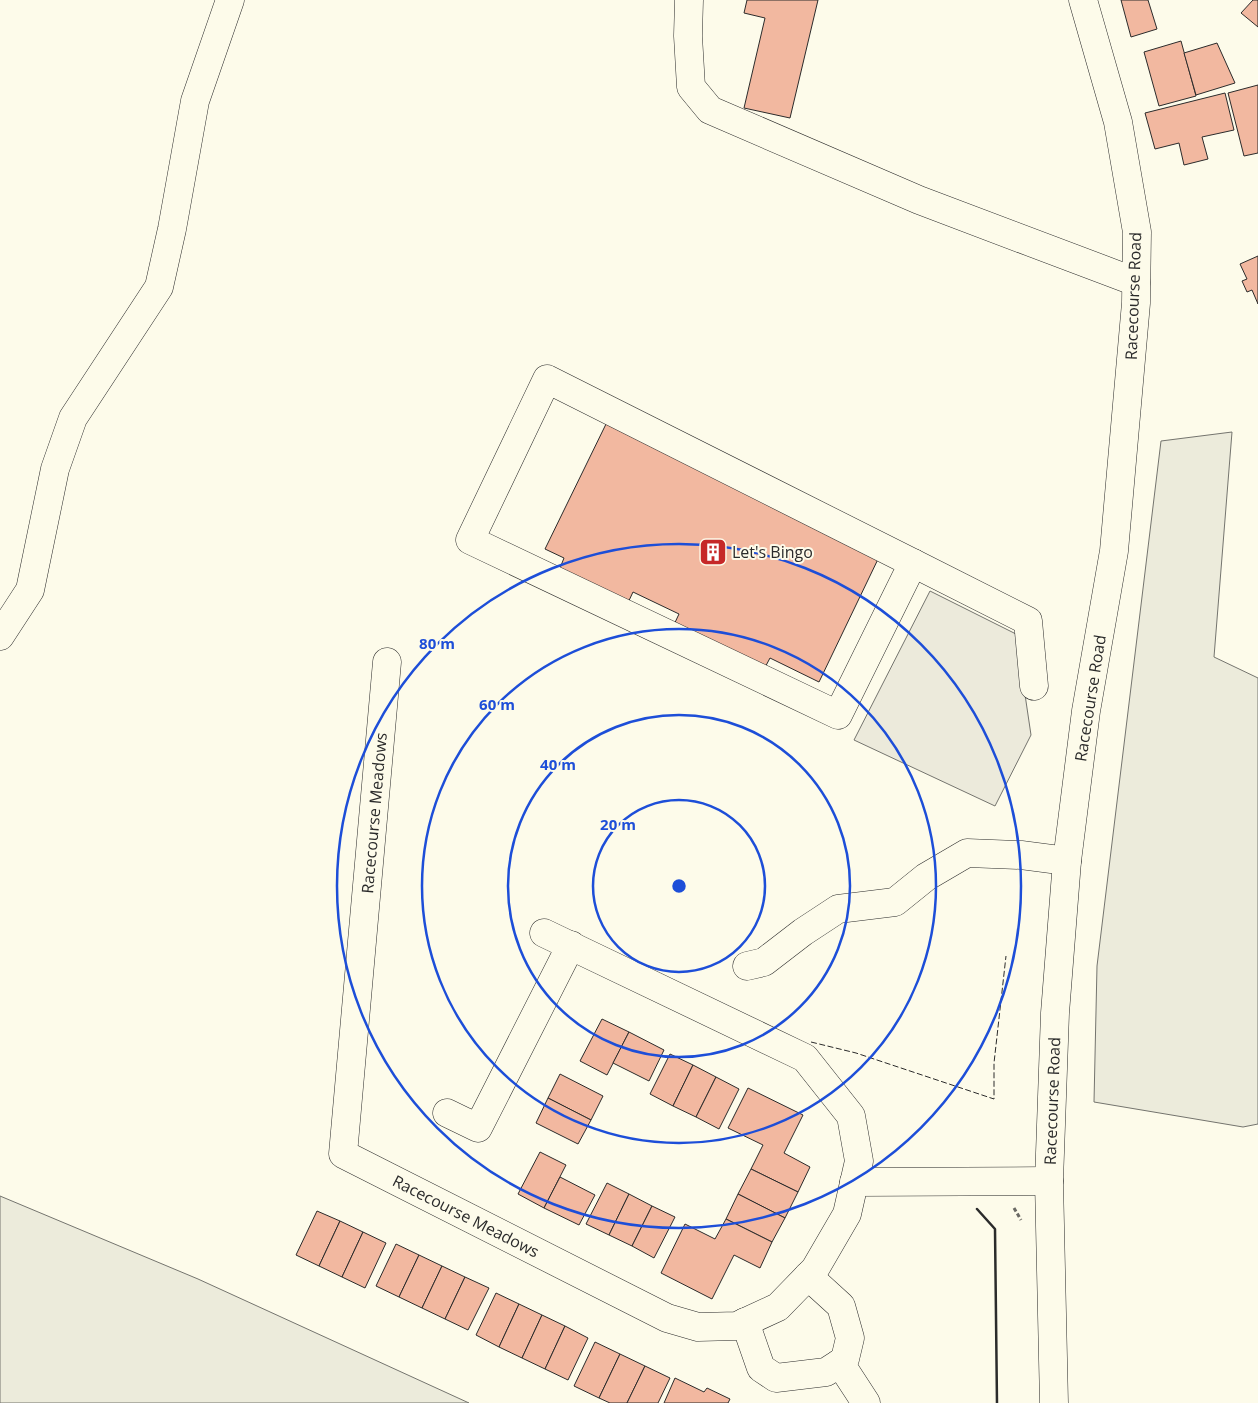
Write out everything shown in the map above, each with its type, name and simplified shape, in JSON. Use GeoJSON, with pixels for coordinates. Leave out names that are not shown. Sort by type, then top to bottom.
{"type":"FeatureCollection","features":[{"type":"Feature","properties":{"kind":"street"},"geometry":{"type":"LineString","coordinates":[[0,636],[30,590],[55,469],[73,418],[159,287],[172,229],[195,101],[230,0]]}},
{"type":"Feature","properties":{"kind":"street"},"geometry":{"type":"LineString","coordinates":[[689,0],[688,46],[692,87],[710,110],[919,200],[1136,282]]}},
{"type":"Feature","properties":{"kind":"street","name":"Racecourse Road"},"geometry":{"type":"LineString","coordinates":[[1054,1403],[1049,1181],[1055,1013],[1067,861],[1086,711],[1114,551],[1136,303],[1137,232],[1118,122],[1083,0]]}},
{"type":"Feature","properties":{"kind":"street"},"geometry":{"type":"LineString","coordinates":[[913,563],[838,715],[470,540],[547,379],[913,563],[1028,621],[1034,686]]}},
{"type":"Feature","properties":{"kind":"street","name":"Racecourse Meadows"},"geometry":{"type":"LineString","coordinates":[[387,662],[343,1154],[666,1318],[698,1327],[737,1326],[778,1307],[815,1269],[847,1214],[859,1161],[851,1116],[805,1058],[571,946]]}},
{"type":"Feature","properties":{"kind":"street"},"geometry":{"type":"LineString","coordinates":[[747,966],[764,962],[803,932],[838,909],[895,902],[926,877],[967,853],[1021,855],[1067,861]]}},
{"type":"Feature","properties":{"kind":"street"},"geometry":{"type":"LineString","coordinates":[[447,1113],[478,1128],[571,946],[544,933]]}},
{"type":"Feature","properties":{"kind":"street"},"geometry":{"type":"LineString","coordinates":[[854,1182],[1049,1181]]}},
{"type":"Feature","properties":{"kind":"street"},"geometry":{"type":"LineString","coordinates":[[745,1322],[761,1368],[776,1378],[826,1372],[845,1360],[850,1338],[841,1306],[808,1276]]}},
{"type":"Feature","properties":{"kind":"street"},"geometry":{"type":"LineString","coordinates":[[840,1363],[866,1403]]}},
{"type":"Feature","properties":{"kind":"path"},"geometry":{"type":"LineString","coordinates":[[1006,1205],[1014,1208],[1022,1224]]}},
{"type":"Feature","properties":{"kind":"shaded area"},"geometry":{"type":"Polygon","coordinates":[[[1232,432],[1214,657],[1258,678],[1258,1124],[1243,1127],[1094,1102],[1097,966],[1161,441],[1232,432]]]}},
{"type":"Feature","properties":{"kind":"shaded area"},"geometry":{"type":"Polygon","coordinates":[[[930,591],[1016,634],[1031,735],[995,806],[854,740],[930,591]]]}},
{"type":"Feature","properties":{"kind":"shaded area"},"geometry":{"type":"Polygon","coordinates":[[[0,1196],[198,1279],[469,1403],[0,1403],[0,1196]]]}},
{"type":"Feature","properties":{"kind":"building"},"geometry":{"type":"Polygon","coordinates":[[[747,0],[818,0],[790,118],[744,108],[765,18],[744,13],[747,0]]]}},
{"type":"Feature","properties":{"kind":"building"},"geometry":{"type":"Polygon","coordinates":[[[1121,0],[1148,0],[1157,29],[1131,37],[1121,0]]]}},
{"type":"Feature","properties":{"kind":"building"},"geometry":{"type":"Polygon","coordinates":[[[1253,0],[1258,0],[1258,27],[1241,13],[1253,0]]]}},
{"type":"Feature","properties":{"kind":"building"},"geometry":{"type":"Polygon","coordinates":[[[1181,41],[1196,96],[1159,106],[1144,52],[1181,41]]]}},
{"type":"Feature","properties":{"kind":"building"},"geometry":{"type":"Polygon","coordinates":[[[1217,43],[1235,83],[1196,95],[1184,53],[1217,43]]]}},
{"type":"Feature","properties":{"kind":"building"},"geometry":{"type":"Polygon","coordinates":[[[1258,85],[1258,153],[1244,156],[1228,93],[1258,85]]]}},
{"type":"Feature","properties":{"kind":"building"},"geometry":{"type":"Polygon","coordinates":[[[1225,93],[1234,130],[1202,137],[1208,159],[1184,165],[1179,143],[1155,149],[1145,113],[1225,93]]]}},
{"type":"Feature","properties":{"kind":"building"},"geometry":{"type":"Polygon","coordinates":[[[1258,256],[1258,304],[1252,290],[1247,292],[1242,281],[1247,279],[1240,264],[1258,256]]]}},
{"type":"Feature","properties":{"kind":"building","name":"Let's Bingo"},"geometry":{"type":"Polygon","coordinates":[[[607,422],[880,555],[819,682],[770,658],[761,675],[671,631],[679,614],[633,592],[626,607],[558,573],[564,558],[545,549],[607,422]]]}},
{"type":"Feature","properties":{"kind":"building"},"geometry":{"type":"Polygon","coordinates":[[[602,1019],[629,1032],[607,1075],[580,1061],[602,1019]]]}},
{"type":"Feature","properties":{"kind":"building"},"geometry":{"type":"Polygon","coordinates":[[[629,1032],[664,1050],[649,1081],[613,1063],[629,1032]]]}},
{"type":"Feature","properties":{"kind":"building"},"geometry":{"type":"Polygon","coordinates":[[[670,1054],[693,1065],[673,1106],[650,1094],[670,1054]]]}},
{"type":"Feature","properties":{"kind":"building"},"geometry":{"type":"Polygon","coordinates":[[[693,1065],[716,1077],[696,1117],[673,1106],[693,1065]]]}},
{"type":"Feature","properties":{"kind":"building"},"geometry":{"type":"Polygon","coordinates":[[[560,1074],[603,1096],[591,1120],[548,1098],[560,1074]]]}},
{"type":"Feature","properties":{"kind":"building"},"geometry":{"type":"Polygon","coordinates":[[[716,1077],[739,1089],[719,1129],[696,1117],[716,1077]]]}},
{"type":"Feature","properties":{"kind":"building"},"geometry":{"type":"Polygon","coordinates":[[[748,1088],[803,1115],[784,1153],[810,1167],[798,1192],[751,1169],[763,1145],[728,1128],[748,1088]]]}},
{"type":"Feature","properties":{"kind":"building"},"geometry":{"type":"Polygon","coordinates":[[[548,1098],[591,1120],[578,1144],[536,1123],[548,1098]]]}},
{"type":"Feature","properties":{"kind":"building"},"geometry":{"type":"Polygon","coordinates":[[[540,1152],[566,1165],[544,1208],[518,1194],[540,1152]]]}},
{"type":"Feature","properties":{"kind":"building"},"geometry":{"type":"Polygon","coordinates":[[[751,1169],[798,1192],[785,1218],[738,1194],[751,1169]]]}},
{"type":"Feature","properties":{"kind":"building"},"geometry":{"type":"Polygon","coordinates":[[[560,1177],[595,1195],[579,1225],[544,1208],[560,1177]]]}},
{"type":"Feature","properties":{"kind":"building"},"geometry":{"type":"Polygon","coordinates":[[[607,1183],[629,1194],[609,1235],[586,1224],[607,1183]]]}},
{"type":"Feature","properties":{"kind":"building"},"geometry":{"type":"Polygon","coordinates":[[[629,1194],[652,1206],[632,1246],[609,1235],[629,1194]]]}},
{"type":"Feature","properties":{"kind":"building"},"geometry":{"type":"Polygon","coordinates":[[[738,1194],[785,1218],[772,1242],[726,1219],[738,1194]]]}},
{"type":"Feature","properties":{"kind":"building"},"geometry":{"type":"Polygon","coordinates":[[[652,1206],[675,1217],[654,1258],[632,1246],[652,1206]]]}},
{"type":"Feature","properties":{"kind":"building"},"geometry":{"type":"Polygon","coordinates":[[[317,1211],[340,1221],[319,1266],[296,1255],[317,1211]]]}},
{"type":"Feature","properties":{"kind":"building"},"geometry":{"type":"Polygon","coordinates":[[[726,1219],[772,1242],[760,1268],[734,1255],[712,1299],[661,1273],[685,1224],[715,1239],[726,1219]]]}},
{"type":"Feature","properties":{"kind":"building"},"geometry":{"type":"Polygon","coordinates":[[[340,1221],[363,1232],[342,1277],[319,1266],[340,1221]]]}},
{"type":"Feature","properties":{"kind":"building"},"geometry":{"type":"Polygon","coordinates":[[[363,1232],[386,1243],[365,1288],[342,1277],[363,1232]]]}},
{"type":"Feature","properties":{"kind":"building"},"geometry":{"type":"Polygon","coordinates":[[[396,1244],[419,1255],[399,1297],[376,1286],[396,1244]]]}},
{"type":"Feature","properties":{"kind":"building"},"geometry":{"type":"Polygon","coordinates":[[[419,1255],[442,1266],[422,1308],[399,1297],[419,1255]]]}},
{"type":"Feature","properties":{"kind":"building"},"geometry":{"type":"Polygon","coordinates":[[[442,1266],[465,1277],[445,1319],[422,1308],[442,1266]]]}},
{"type":"Feature","properties":{"kind":"building"},"geometry":{"type":"Polygon","coordinates":[[[465,1277],[489,1288],[468,1330],[445,1319],[465,1277]]]}},
{"type":"Feature","properties":{"kind":"building"},"geometry":{"type":"Polygon","coordinates":[[[496,1293],[519,1304],[499,1347],[476,1335],[496,1293]]]}},
{"type":"Feature","properties":{"kind":"building"},"geometry":{"type":"Polygon","coordinates":[[[519,1304],[542,1315],[522,1358],[499,1347],[519,1304]]]}},
{"type":"Feature","properties":{"kind":"building"},"geometry":{"type":"Polygon","coordinates":[[[542,1315],[565,1326],[545,1369],[522,1358],[542,1315]]]}},
{"type":"Feature","properties":{"kind":"building"},"geometry":{"type":"Polygon","coordinates":[[[565,1326],[588,1338],[568,1380],[545,1369],[565,1326]]]}},
{"type":"Feature","properties":{"kind":"building"},"geometry":{"type":"Polygon","coordinates":[[[595,1342],[620,1354],[599,1398],[574,1386],[595,1342]]]}},
{"type":"Feature","properties":{"kind":"building"},"geometry":{"type":"Polygon","coordinates":[[[620,1354],[645,1366],[627,1403],[610,1403],[599,1398],[620,1354]]]}},
{"type":"Feature","properties":{"kind":"building"},"geometry":{"type":"Polygon","coordinates":[[[645,1366],[670,1378],[658,1403],[627,1403],[645,1366]]]}},
{"type":"Feature","properties":{"kind":"building"},"geometry":{"type":"Polygon","coordinates":[[[675,1378],[704,1392],[707,1388],[730,1399],[728,1403],[664,1403],[675,1378]]]}},
{"type":"Feature","properties":{"kind":"fence"},"geometry":{"type":"LineString","coordinates":[[811,1042],[856,1053],[994,1099],[994,1063],[1006,956]]}},
{"type":"Feature","properties":{"kind":"wall"},"geometry":{"type":"LineString","coordinates":[[977,1209],[995,1229],[997,1403]]}},
{"type":"Feature","properties":{"kind":"place","name":"Let's Bingo"},"geometry":{"type":"Point","coordinates":[713,552]}}]}
